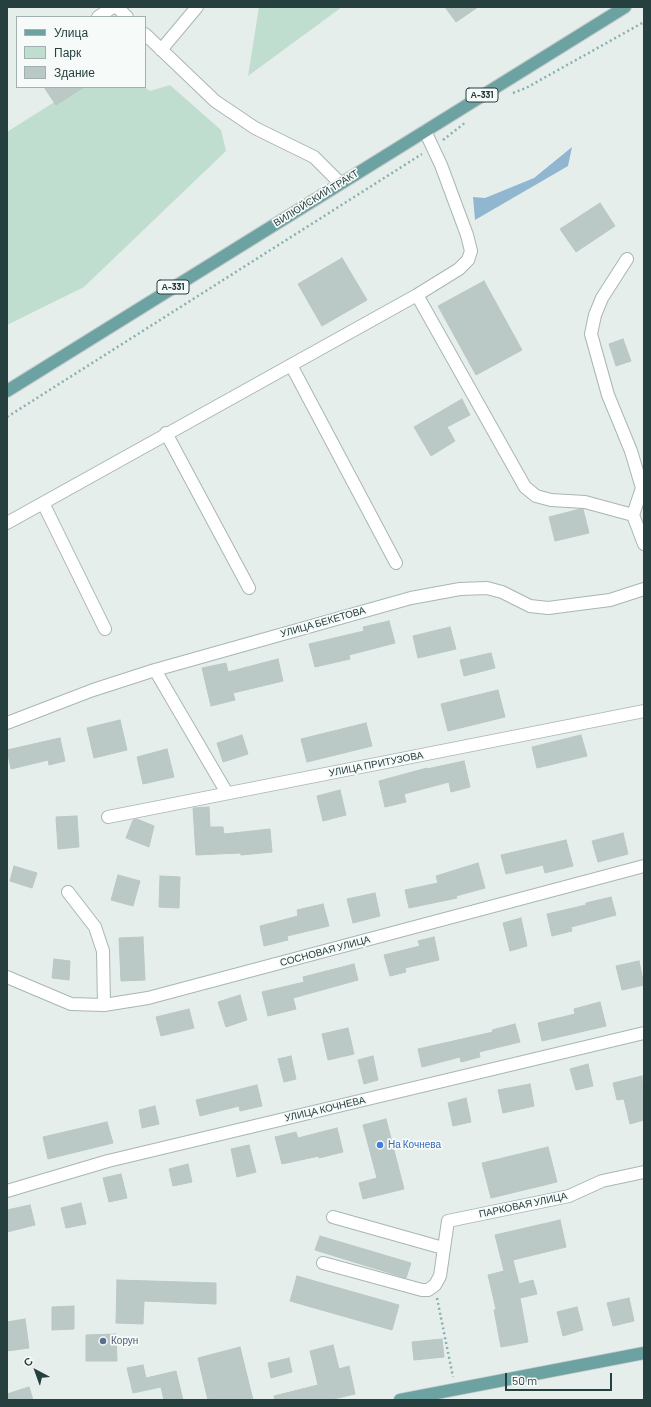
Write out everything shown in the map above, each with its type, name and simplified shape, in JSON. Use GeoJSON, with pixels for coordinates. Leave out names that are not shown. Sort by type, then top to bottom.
{"type":"FeatureCollection","features":[{"type":"Feature","properties":{"kind":"main road","name":"ВИЛЮЙСКИЙ ТРАКТ"},"geometry":{"type":"LineString","coordinates":[[7,391],[625,7]]}},
{"type":"Feature","properties":{"kind":"main road"},"geometry":{"type":"LineString","coordinates":[[400,1400],[643,1355]]}},
{"type":"Feature","properties":{"kind":"street"},"geometry":{"type":"LineString","coordinates":[[100,16],[113,7]]}},
{"type":"Feature","properties":{"kind":"street"},"geometry":{"type":"LineString","coordinates":[[117,7],[126,16]]}},
{"type":"Feature","properties":{"kind":"street"},"geometry":{"type":"LineString","coordinates":[[161,50],[197,7]]}},
{"type":"Feature","properties":{"kind":"street"},"geometry":{"type":"LineString","coordinates":[[146,35],[215,101],[254,128],[314,158],[340,183]]}},
{"type":"Feature","properties":{"kind":"street"},"geometry":{"type":"LineString","coordinates":[[7,522],[417,295],[459,270],[468,260],[471,251],[467,235],[441,165],[425,131]]}},
{"type":"Feature","properties":{"kind":"street"},"geometry":{"type":"LineString","coordinates":[[627,259],[602,298],[595,315],[591,334],[608,394],[631,451],[642,488],[633,515],[644,544]]}},
{"type":"Feature","properties":{"kind":"street"},"geometry":{"type":"LineString","coordinates":[[417,295],[525,486],[536,496],[551,500],[584,502],[633,515]]}},
{"type":"Feature","properties":{"kind":"street"},"geometry":{"type":"LineString","coordinates":[[290,365],[396,562]]}},
{"type":"Feature","properties":{"kind":"street"},"geometry":{"type":"LineString","coordinates":[[166,433],[249,588]]}},
{"type":"Feature","properties":{"kind":"street"},"geometry":{"type":"LineString","coordinates":[[43,503],[105,629]]}},
{"type":"Feature","properties":{"kind":"street","name":"УЛИЦА БЕКЕТОВА"},"geometry":{"type":"LineString","coordinates":[[7,723],[93,690],[155,670],[370,609],[454,590],[487,588],[507,594],[530,606],[548,608],[610,600],[644,589]]}},
{"type":"Feature","properties":{"kind":"street"},"geometry":{"type":"LineString","coordinates":[[155,670],[227,793]]}},
{"type":"Feature","properties":{"kind":"street","name":"УЛИЦА ПРИТУЗОВА"},"geometry":{"type":"LineString","coordinates":[[108,817],[644,711]]}},
{"type":"Feature","properties":{"kind":"street","name":"СОСНОВАЯ УЛИЦА"},"geometry":{"type":"LineString","coordinates":[[7,977],[71,1004],[104,1005],[148,998],[644,866]]}},
{"type":"Feature","properties":{"kind":"street"},"geometry":{"type":"LineString","coordinates":[[68,892],[95,927],[103,951],[104,1005]]}},
{"type":"Feature","properties":{"kind":"street","name":"УЛИЦА КОЧНЕВА"},"geometry":{"type":"LineString","coordinates":[[7,1191],[108,1161],[644,1033]]}},
{"type":"Feature","properties":{"kind":"street","name":"ПАРКОВАЯ УЛИЦА"},"geometry":{"type":"LineString","coordinates":[[443,1248],[448,1221],[569,1196],[602,1180],[644,1172]]}},
{"type":"Feature","properties":{"kind":"street"},"geometry":{"type":"LineString","coordinates":[[323,1262],[422,1290],[428,1290],[435,1285],[440,1276],[443,1248],[333,1217]]}},
{"type":"Feature","properties":{"kind":"path"},"geometry":{"type":"LineString","coordinates":[[510,94],[526,88],[644,22]]}},
{"type":"Feature","properties":{"kind":"path"},"geometry":{"type":"LineString","coordinates":[[7,417],[433,148],[472,118]]}},
{"type":"Feature","properties":{"kind":"path"},"geometry":{"type":"LineString","coordinates":[[435,1285],[456,1389]]}},
{"type":"Feature","properties":{"kind":"green space"},"geometry":{"type":"Polygon","coordinates":[[[259,7],[342,7],[248,76],[259,7]]]}},
{"type":"Feature","properties":{"kind":"green space"},"geometry":{"type":"Polygon","coordinates":[[[170,85],[221,130],[226,151],[84,287],[7,325],[7,132],[76,88],[146,88],[150,91],[170,85]]]}},
{"type":"Feature","properties":{"kind":"water"},"geometry":{"type":"Polygon","coordinates":[[[572,147],[568,166],[475,220],[473,197],[485,198],[534,178],[572,147]]]}},
{"type":"Feature","properties":{"kind":"building"},"geometry":{"type":"Polygon","coordinates":[[[445,7],[478,7],[456,22],[445,7]]]}},
{"type":"Feature","properties":{"kind":"building"},"geometry":{"type":"Polygon","coordinates":[[[45,88],[82,88],[56,105],[45,88]]]}},
{"type":"Feature","properties":{"kind":"building"},"geometry":{"type":"Polygon","coordinates":[[[600,203],[615,226],[576,252],[560,229],[600,203]]]}},
{"type":"Feature","properties":{"kind":"building"},"geometry":{"type":"Polygon","coordinates":[[[342,258],[367,300],[322,326],[298,284],[342,258]]]}},
{"type":"Feature","properties":{"kind":"building"},"geometry":{"type":"Polygon","coordinates":[[[484,281],[522,350],[476,375],[438,306],[484,281]]]}},
{"type":"Feature","properties":{"kind":"building"},"geometry":{"type":"Polygon","coordinates":[[[623,339],[631,361],[616,366],[609,344],[623,339]]]}},
{"type":"Feature","properties":{"kind":"building"},"geometry":{"type":"Polygon","coordinates":[[[462,399],[470,415],[447,427],[455,441],[431,456],[414,427],[462,399]]]}},
{"type":"Feature","properties":{"kind":"building"},"geometry":{"type":"Polygon","coordinates":[[[583,509],[589,533],[555,541],[549,517],[583,509]]]}},
{"type":"Feature","properties":{"kind":"building"},"geometry":{"type":"Polygon","coordinates":[[[389,621],[395,643],[349,655],[350,659],[315,667],[309,644],[364,631],[363,627],[389,621]]]}},
{"type":"Feature","properties":{"kind":"building"},"geometry":{"type":"Polygon","coordinates":[[[450,627],[456,649],[418,658],[413,636],[450,627]]]}},
{"type":"Feature","properties":{"kind":"building"},"geometry":{"type":"Polygon","coordinates":[[[491,653],[495,668],[464,676],[460,660],[491,653]]]}},
{"type":"Feature","properties":{"kind":"building"},"geometry":{"type":"Polygon","coordinates":[[[278,659],[283,681],[233,693],[235,700],[211,706],[202,668],[226,663],[228,672],[278,659]]]}},
{"type":"Feature","properties":{"kind":"building"},"geometry":{"type":"Polygon","coordinates":[[[498,690],[505,717],[448,731],[441,704],[498,690]]]}},
{"type":"Feature","properties":{"kind":"building"},"geometry":{"type":"Polygon","coordinates":[[[120,720],[127,750],[94,758],[87,728],[120,720]]]}},
{"type":"Feature","properties":{"kind":"building"},"geometry":{"type":"Polygon","coordinates":[[[366,723],[372,746],[307,762],[301,739],[366,723]]]}},
{"type":"Feature","properties":{"kind":"building"},"geometry":{"type":"Polygon","coordinates":[[[242,735],[248,754],[223,762],[217,743],[242,735]]]}},
{"type":"Feature","properties":{"kind":"building"},"geometry":{"type":"Polygon","coordinates":[[[581,735],[587,756],[537,768],[532,747],[581,735]]]}},
{"type":"Feature","properties":{"kind":"building"},"geometry":{"type":"Polygon","coordinates":[[[60,738],[65,761],[49,765],[48,760],[11,769],[7,750],[60,738]]]}},
{"type":"Feature","properties":{"kind":"building"},"geometry":{"type":"Polygon","coordinates":[[[167,749],[174,777],[143,784],[137,757],[167,749]]]}},
{"type":"Feature","properties":{"kind":"building"},"geometry":{"type":"Polygon","coordinates":[[[464,761],[470,787],[451,792],[449,782],[404,794],[406,802],[385,807],[379,781],[427,768],[464,761]]]}},
{"type":"Feature","properties":{"kind":"building"},"geometry":{"type":"Polygon","coordinates":[[[340,790],[346,815],[323,821],[317,796],[340,790]]]}},
{"type":"Feature","properties":{"kind":"building"},"geometry":{"type":"Polygon","coordinates":[[[209,807],[210,827],[223,827],[224,834],[270,829],[272,852],[241,855],[240,853],[196,855],[193,808],[209,807]]]}},
{"type":"Feature","properties":{"kind":"building"},"geometry":{"type":"Polygon","coordinates":[[[77,816],[79,847],[58,849],[56,817],[77,816]]]}},
{"type":"Feature","properties":{"kind":"building"},"geometry":{"type":"Polygon","coordinates":[[[137,819],[154,826],[149,847],[126,838],[133,820],[137,819]]]}},
{"type":"Feature","properties":{"kind":"building"},"geometry":{"type":"Polygon","coordinates":[[[623,833],[628,854],[598,862],[592,841],[623,833]]]}},
{"type":"Feature","properties":{"kind":"building"},"geometry":{"type":"Polygon","coordinates":[[[566,840],[573,866],[545,873],[543,865],[506,874],[501,855],[566,840]]]}},
{"type":"Feature","properties":{"kind":"building"},"geometry":{"type":"Polygon","coordinates":[[[478,863],[485,888],[456,896],[457,898],[409,908],[405,890],[438,883],[436,876],[478,863]]]}},
{"type":"Feature","properties":{"kind":"building"},"geometry":{"type":"Polygon","coordinates":[[[14,866],[37,873],[32,888],[10,881],[14,866]]]}},
{"type":"Feature","properties":{"kind":"building"},"geometry":{"type":"Polygon","coordinates":[[[118,875],[140,881],[133,906],[111,900],[118,875]]]}},
{"type":"Feature","properties":{"kind":"building"},"geometry":{"type":"Polygon","coordinates":[[[160,876],[180,877],[179,908],[159,907],[160,876]]]}},
{"type":"Feature","properties":{"kind":"building"},"geometry":{"type":"Polygon","coordinates":[[[375,893],[380,916],[353,923],[347,899],[375,893]]]}},
{"type":"Feature","properties":{"kind":"building"},"geometry":{"type":"Polygon","coordinates":[[[611,897],[616,915],[571,927],[572,931],[552,936],[547,914],[586,905],[586,903],[611,897]]]}},
{"type":"Feature","properties":{"kind":"building"},"geometry":{"type":"Polygon","coordinates":[[[323,904],[329,926],[287,936],[288,940],[264,946],[260,926],[298,916],[297,910],[323,904]]]}},
{"type":"Feature","properties":{"kind":"building"},"geometry":{"type":"Polygon","coordinates":[[[521,918],[527,946],[510,951],[503,923],[521,918]]]}},
{"type":"Feature","properties":{"kind":"building"},"geometry":{"type":"Polygon","coordinates":[[[143,937],[145,980],[121,981],[119,938],[143,937]]]}},
{"type":"Feature","properties":{"kind":"building"},"geometry":{"type":"Polygon","coordinates":[[[434,937],[439,960],[405,968],[406,972],[390,976],[384,955],[420,946],[418,941],[434,937]]]}},
{"type":"Feature","properties":{"kind":"building"},"geometry":{"type":"Polygon","coordinates":[[[54,959],[70,961],[69,980],[52,978],[54,959]]]}},
{"type":"Feature","properties":{"kind":"building"},"geometry":{"type":"Polygon","coordinates":[[[639,961],[644,985],[622,990],[616,966],[639,961]]]}},
{"type":"Feature","properties":{"kind":"building"},"geometry":{"type":"Polygon","coordinates":[[[354,964],[358,980],[293,998],[296,1009],[268,1016],[262,992],[304,982],[303,977],[354,964]]]}},
{"type":"Feature","properties":{"kind":"building"},"geometry":{"type":"Polygon","coordinates":[[[240,995],[247,1020],[226,1027],[218,1002],[240,995]]]}},
{"type":"Feature","properties":{"kind":"building"},"geometry":{"type":"Polygon","coordinates":[[[600,1002],[606,1026],[542,1041],[538,1023],[575,1014],[574,1009],[600,1002]]]}},
{"type":"Feature","properties":{"kind":"building"},"geometry":{"type":"Polygon","coordinates":[[[189,1009],[194,1028],[161,1036],[156,1017],[189,1009]]]}},
{"type":"Feature","properties":{"kind":"building"},"geometry":{"type":"Polygon","coordinates":[[[515,1024],[520,1042],[479,1052],[480,1057],[461,1062],[460,1057],[422,1067],[418,1049],[493,1032],[492,1030],[515,1024]]]}},
{"type":"Feature","properties":{"kind":"building"},"geometry":{"type":"Polygon","coordinates":[[[348,1028],[354,1054],[328,1060],[322,1034],[348,1028]]]}},
{"type":"Feature","properties":{"kind":"building"},"geometry":{"type":"Polygon","coordinates":[[[291,1056],[296,1079],[284,1082],[278,1059],[291,1056]]]}},
{"type":"Feature","properties":{"kind":"building"},"geometry":{"type":"Polygon","coordinates":[[[373,1056],[378,1080],[364,1084],[358,1060],[373,1056]]]}},
{"type":"Feature","properties":{"kind":"building"},"geometry":{"type":"Polygon","coordinates":[[[588,1064],[593,1086],[576,1090],[570,1069],[588,1064]]]}},
{"type":"Feature","properties":{"kind":"building"},"geometry":{"type":"Polygon","coordinates":[[[642,1076],[644,1120],[630,1124],[624,1099],[617,1100],[613,1083],[642,1076]]]}},
{"type":"Feature","properties":{"kind":"building"},"geometry":{"type":"Polygon","coordinates":[[[530,1084],[534,1106],[503,1113],[498,1090],[530,1084]]]}},
{"type":"Feature","properties":{"kind":"building"},"geometry":{"type":"Polygon","coordinates":[[[257,1085],[262,1106],[240,1111],[239,1106],[200,1116],[196,1100],[257,1085]]]}},
{"type":"Feature","properties":{"kind":"building"},"geometry":{"type":"Polygon","coordinates":[[[466,1098],[471,1122],[453,1126],[448,1103],[466,1098]]]}},
{"type":"Feature","properties":{"kind":"building"},"geometry":{"type":"Polygon","coordinates":[[[155,1106],[159,1124],[142,1128],[139,1110],[155,1106]]]}},
{"type":"Feature","properties":{"kind":"building"},"geometry":{"type":"Polygon","coordinates":[[[386,1119],[404,1189],[363,1199],[359,1183],[377,1178],[363,1125],[386,1119]]]}},
{"type":"Feature","properties":{"kind":"building"},"geometry":{"type":"Polygon","coordinates":[[[107,1122],[113,1143],[48,1159],[43,1137],[107,1122]]]}},
{"type":"Feature","properties":{"kind":"building"},"geometry":{"type":"Polygon","coordinates":[[[337,1128],[343,1152],[319,1158],[319,1156],[282,1164],[275,1137],[296,1132],[298,1138],[337,1128]]]}},
{"type":"Feature","properties":{"kind":"building"},"geometry":{"type":"Polygon","coordinates":[[[249,1145],[256,1172],[237,1177],[231,1149],[249,1145]]]}},
{"type":"Feature","properties":{"kind":"building"},"geometry":{"type":"Polygon","coordinates":[[[548,1147],[557,1182],[491,1198],[482,1163],[548,1147]]]}},
{"type":"Feature","properties":{"kind":"building"},"geometry":{"type":"Polygon","coordinates":[[[188,1164],[192,1182],[173,1186],[169,1169],[188,1164]]]}},
{"type":"Feature","properties":{"kind":"building"},"geometry":{"type":"Polygon","coordinates":[[[121,1174],[127,1198],[109,1202],[103,1178],[121,1174]]]}},
{"type":"Feature","properties":{"kind":"building"},"geometry":{"type":"Polygon","coordinates":[[[81,1203],[86,1224],[66,1228],[61,1208],[81,1203]]]}},
{"type":"Feature","properties":{"kind":"building"},"geometry":{"type":"Polygon","coordinates":[[[30,1205],[35,1225],[7,1232],[7,1210],[30,1205]]]}},
{"type":"Feature","properties":{"kind":"building"},"geometry":{"type":"Polygon","coordinates":[[[560,1220],[566,1247],[513,1260],[519,1284],[533,1280],[537,1294],[520,1298],[528,1342],[501,1347],[494,1310],[496,1309],[488,1275],[504,1271],[495,1235],[560,1220]]]}},
{"type":"Feature","properties":{"kind":"building"},"geometry":{"type":"Polygon","coordinates":[[[320,1236],[411,1263],[406,1278],[315,1250],[320,1236]]]}},
{"type":"Feature","properties":{"kind":"building"},"geometry":{"type":"Polygon","coordinates":[[[297,1276],[399,1305],[392,1330],[290,1301],[297,1276]]]}},
{"type":"Feature","properties":{"kind":"building"},"geometry":{"type":"Polygon","coordinates":[[[117,1280],[216,1283],[216,1304],[144,1301],[143,1324],[116,1323],[117,1280]]]}},
{"type":"Feature","properties":{"kind":"building"},"geometry":{"type":"Polygon","coordinates":[[[629,1298],[634,1321],[613,1326],[607,1303],[629,1298]]]}},
{"type":"Feature","properties":{"kind":"building"},"geometry":{"type":"Polygon","coordinates":[[[74,1306],[74,1329],[52,1330],[52,1307],[74,1306]]]}},
{"type":"Feature","properties":{"kind":"building"},"geometry":{"type":"Polygon","coordinates":[[[577,1307],[583,1330],[563,1336],[557,1312],[577,1307]]]}},
{"type":"Feature","properties":{"kind":"building"},"geometry":{"type":"Polygon","coordinates":[[[25,1319],[29,1348],[7,1351],[7,1322],[25,1319]]]}},
{"type":"Feature","properties":{"kind":"building"},"geometry":{"type":"Polygon","coordinates":[[[116,1334],[117,1361],[86,1361],[86,1335],[116,1334]]]}},
{"type":"Feature","properties":{"kind":"building"},"geometry":{"type":"Polygon","coordinates":[[[442,1339],[444,1357],[414,1360],[412,1342],[442,1339]]]}},
{"type":"Feature","properties":{"kind":"building"},"geometry":{"type":"Polygon","coordinates":[[[333,1345],[339,1369],[349,1366],[355,1394],[329,1400],[275,1400],[274,1396],[318,1385],[310,1351],[333,1345]]]}},
{"type":"Feature","properties":{"kind":"building"},"geometry":{"type":"Polygon","coordinates":[[[240,1347],[253,1400],[208,1400],[198,1358],[240,1347]]]}},
{"type":"Feature","properties":{"kind":"building"},"geometry":{"type":"Polygon","coordinates":[[[289,1358],[292,1372],[271,1378],[268,1363],[289,1358]]]}},
{"type":"Feature","properties":{"kind":"building"},"geometry":{"type":"Polygon","coordinates":[[[143,1365],[146,1378],[176,1371],[183,1400],[164,1400],[161,1387],[133,1393],[127,1368],[143,1365]]]}},
{"type":"Feature","properties":{"kind":"building"},"geometry":{"type":"Polygon","coordinates":[[[29,1387],[33,1400],[7,1400],[7,1394],[29,1387]]]}},
{"type":"Feature","properties":{"kind":"place","name":"На Кочнева"},"geometry":{"type":"Point","coordinates":[380,1145]}},
{"type":"Feature","properties":{"kind":"place","name":"Корун"},"geometry":{"type":"Point","coordinates":[103,1341]}}]}
